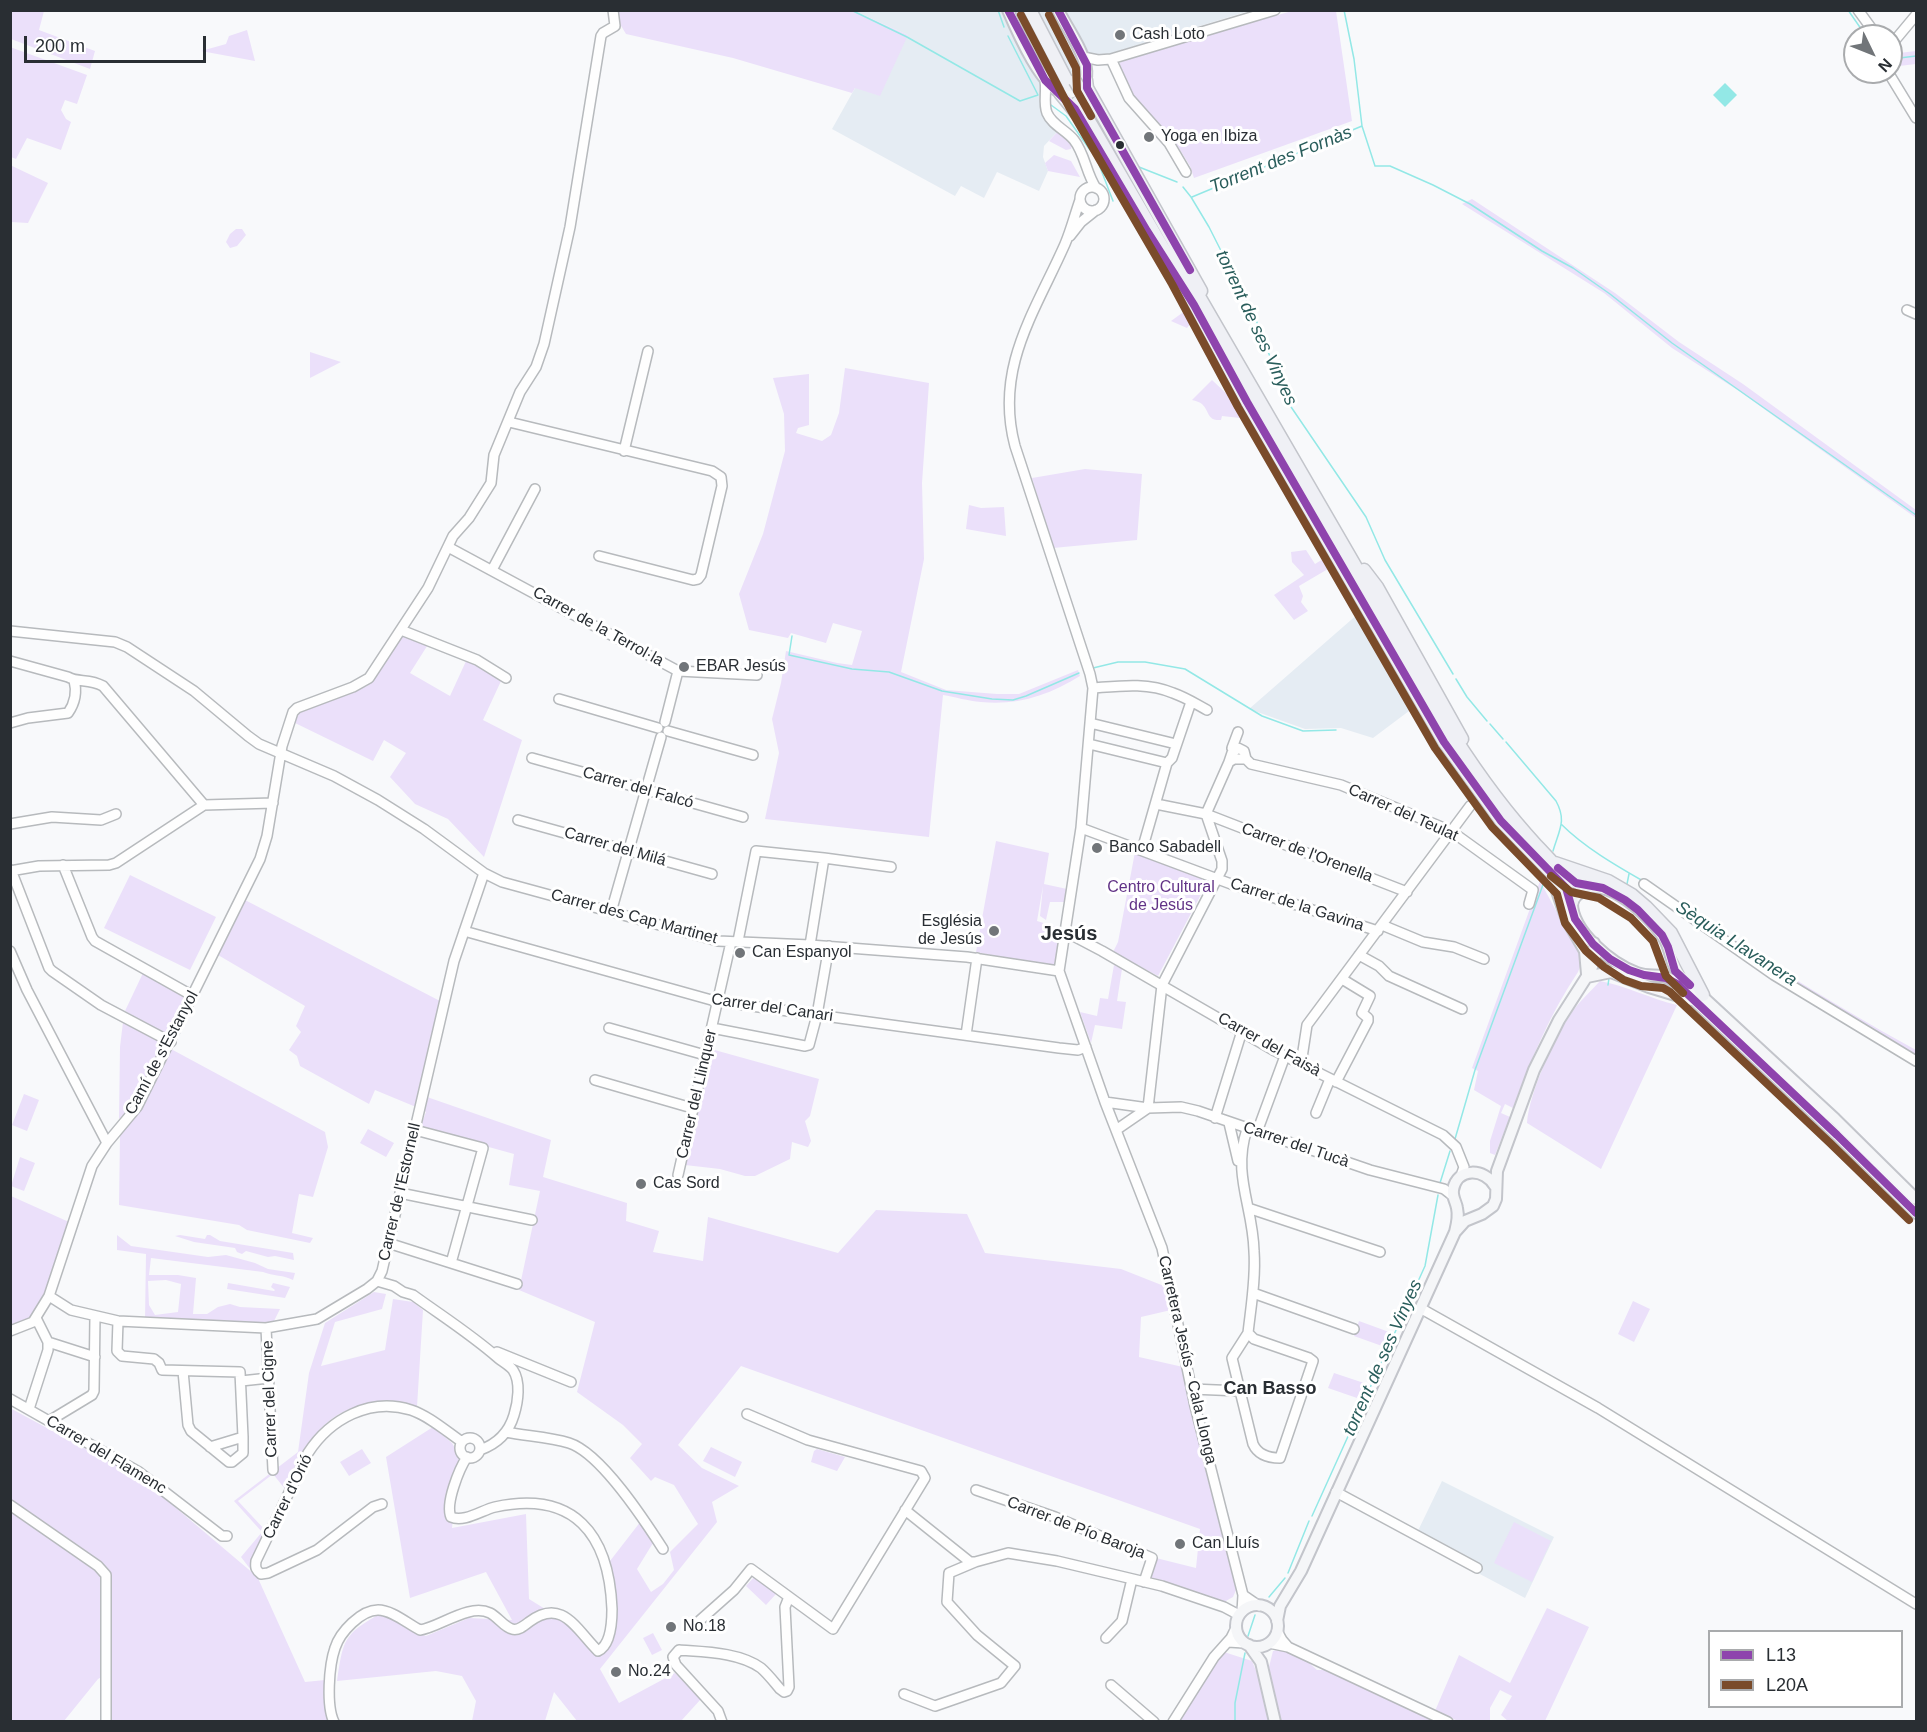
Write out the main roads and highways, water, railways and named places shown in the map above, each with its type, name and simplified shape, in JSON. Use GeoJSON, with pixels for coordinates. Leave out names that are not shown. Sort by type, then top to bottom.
{"type":"FeatureCollection","features":[{"type":"Feature","properties":{"kind":"highway"},"geometry":{"type":"LineString","coordinates":[[1030,10],[1216,325],[1428,694],[1470,763],[1552,868],[1566,888],[1572,902]]}},
{"type":"Feature","properties":{"kind":"highway"},"geometry":{"type":"LineString","coordinates":[[1038,10],[1073,85],[1075,109],[1194,305],[1247,402],[1444,742],[1502,822],[1552,868],[1576,883],[1589,887]]}},
{"type":"Feature","properties":{"kind":"highway"},"geometry":{"type":"LineString","coordinates":[[1073,85],[1087,88],[1203,294],[1216,325]]}},
{"type":"Feature","properties":{"kind":"highway"},"geometry":{"type":"LineString","coordinates":[[1082,100],[1182,279],[1194,305]]}},
{"type":"Feature","properties":{"kind":"highway"},"geometry":{"type":"LineString","coordinates":[[1552,868],[1608,881],[1632,895],[1646,907],[1671,933],[1700,999]]}},
{"type":"Feature","properties":{"kind":"main road"},"geometry":{"type":"LineString","coordinates":[[1008,10],[1045,80],[1073,85],[1083,57],[1058,10]]}},
{"type":"Feature","properties":{"kind":"main road"},"geometry":{"type":"LineString","coordinates":[[1552,868],[1567,920],[1585,951],[1587,977]]}},
{"type":"Feature","properties":{"kind":"main road"},"geometry":{"type":"LineString","coordinates":[[1917,1199],[1835,1119],[1700,999],[1672,980],[1656,974],[1639,974],[1619,964],[1594,943],[1574,917],[1572,902],[1578,893],[1596,886],[1610,891],[1638,910],[1662,935],[1680,976],[1700,999],[1917,1213]]}},
{"type":"Feature","properties":{"kind":"main road"},"geometry":{"type":"LineString","coordinates":[[1495,1186],[1500,1164],[1534,1070],[1546,1043],[1587,977],[1595,958],[1594,943]]}},
{"type":"Feature","properties":{"kind":"main road"},"geometry":{"type":"LineString","coordinates":[[1656,974],[1665,968],[1670,957]]}},
{"type":"Feature","properties":{"kind":"main road"},"geometry":{"type":"LineString","coordinates":[[1587,977],[1599,967],[1619,964]]}},
{"type":"Feature","properties":{"kind":"main road"},"geometry":{"type":"LineString","coordinates":[[1587,977],[1611,972],[1649,987],[1700,999]]}},
{"type":"Feature","properties":{"kind":"main road"},"geometry":{"type":"LineString","coordinates":[[1451,1197],[1467,1174],[1494,1168],[1500,1164]]}},
{"type":"Feature","properties":{"kind":"main road"},"geometry":{"type":"LineString","coordinates":[[1455,1232],[1465,1221],[1482,1214],[1493,1206],[1497,1192],[1488,1176],[1467,1174]]}},
{"type":"Feature","properties":{"kind":"main road"},"geometry":{"type":"LineString","coordinates":[[1451,1197],[1462,1211],[1476,1215]]}},
{"type":"Feature","properties":{"kind":"main road"},"geometry":{"type":"LineString","coordinates":[[1261,1662],[1277,1626],[1283,1600],[1301,1571],[1455,1232],[1458,1222],[1451,1197]]}},
{"type":"Feature","properties":{"kind":"main road"},"geometry":{"type":"LineString","coordinates":[[1275,1722],[1261,1662],[1239,1636],[1236,1628],[1241,1614],[1250,1607],[1283,1600]]}},
{"type":"Feature","properties":{"kind":"main road"},"geometry":{"type":"LineString","coordinates":[[1261,1606],[1272,1612],[1277,1626]]}},
{"type":"Feature","properties":{"kind":"main road"},"geometry":{"type":"LineString","coordinates":[[1246,1644],[1256,1647],[1268,1643]]}},
{"type":"Feature","properties":{"kind":"water"},"geometry":{"type":"Polygon","coordinates":[[[1725,83],[1737,95],[1725,107],[1713,95],[1725,83]]]}},
{"type":"Feature","properties":{"kind":"waterway"},"geometry":{"type":"LineString","coordinates":[[851,10],[907,37],[1020,101],[1038,95],[1008,36]]}},
{"type":"Feature","properties":{"kind":"waterway"},"geometry":{"type":"LineString","coordinates":[[998,10],[1004,27]]}},
{"type":"Feature","properties":{"kind":"waterway","name":"Torrent des Fornàs"},"geometry":{"type":"LineString","coordinates":[[1192,197],[1362,126],[1354,59],[1344,10]]}},
{"type":"Feature","properties":{"kind":"waterway","name":"Torrent des Fornàs"},"geometry":{"type":"LineString","coordinates":[[1848,10],[1858,24]]}},
{"type":"Feature","properties":{"kind":"waterway","name":"Torrent des Fornàs"},"geometry":{"type":"LineString","coordinates":[[1903,58],[1916,56]]}},
{"type":"Feature","properties":{"kind":"waterway"},"geometry":{"type":"LineString","coordinates":[[1051,105],[1066,116],[1095,154],[1113,201]]}},
{"type":"Feature","properties":{"kind":"waterway"},"geometry":{"type":"LineString","coordinates":[[1362,126],[1375,166],[1390,166],[1470,204],[1542,251],[1573,268],[1672,343],[1916,515]]}},
{"type":"Feature","properties":{"kind":"waterway"},"geometry":{"type":"LineString","coordinates":[[1139,167],[1177,182]]}},
{"type":"Feature","properties":{"kind":"waterway","name":"torrent de ses Vinyes"},"geometry":{"type":"LineString","coordinates":[[1183,187],[1209,227],[1256,320],[1287,401],[1366,517],[1385,560],[1453,674]]}},
{"type":"Feature","properties":{"kind":"waterway"},"geometry":{"type":"LineString","coordinates":[[792,636],[789,655],[852,669],[889,672],[942,691],[992,699],[1013,700],[1079,673]]}},
{"type":"Feature","properties":{"kind":"waterway"},"geometry":{"type":"LineString","coordinates":[[1093,668],[1118,662],[1145,662],[1185,669],[1262,716],[1303,731],[1336,730]]}},
{"type":"Feature","properties":{"kind":"waterway","name":"torrent de ses Vinyes"},"geometry":{"type":"LineString","coordinates":[[1456,679],[1467,697],[1487,721]]}},
{"type":"Feature","properties":{"kind":"waterway","name":"torrent de ses Vinyes"},"geometry":{"type":"LineString","coordinates":[[1490,724],[1503,739]]}},
{"type":"Feature","properties":{"kind":"waterway","name":"torrent de ses Vinyes"},"geometry":{"type":"LineString","coordinates":[[1506,742],[1556,801],[1561,814],[1561,826],[1553,851]]}},
{"type":"Feature","properties":{"kind":"waterway","name":"Sèquia Llavanera"},"geometry":{"type":"LineString","coordinates":[[1561,824],[1590,848],[1643,881]]}},
{"type":"Feature","properties":{"kind":"waterway"},"geometry":{"type":"LineString","coordinates":[[1627,884],[1629,874]]}},
{"type":"Feature","properties":{"kind":"waterway","name":"torrent de ses Vinyes"},"geometry":{"type":"LineString","coordinates":[[1455,1139],[1475,1070],[1544,882]]}},
{"type":"Feature","properties":{"kind":"waterway"},"geometry":{"type":"LineString","coordinates":[[1608,985],[1609,978]]}},
{"type":"Feature","properties":{"kind":"waterway","name":"Sèquia Llavanera"},"geometry":{"type":"LineString","coordinates":[[1902,1047],[1916,1056]]}},
{"type":"Feature","properties":{"kind":"waterway","name":"torrent de ses Vinyes"},"geometry":{"type":"LineString","coordinates":[[1440,1183],[1450,1151]]}},
{"type":"Feature","properties":{"kind":"waterway","name":"torrent de ses Vinyes"},"geometry":{"type":"LineString","coordinates":[[1312,1516],[1425,1266],[1438,1195]]}},
{"type":"Feature","properties":{"kind":"waterway","name":"torrent de ses Vinyes"},"geometry":{"type":"LineString","coordinates":[[1288,1573],[1309,1521]]}},
{"type":"Feature","properties":{"kind":"waterway","name":"torrent de ses Vinyes"},"geometry":{"type":"LineString","coordinates":[[1269,1597],[1285,1578]]}},
{"type":"Feature","properties":{"kind":"waterway","name":"torrent de ses Vinyes"},"geometry":{"type":"LineString","coordinates":[[1248,1636],[1255,1615]]}},
{"type":"Feature","properties":{"kind":"waterway","name":"torrent de ses Vinyes"},"geometry":{"type":"LineString","coordinates":[[1235,1722],[1235,1703],[1245,1653]]}},
{"type":"Feature","properties":{"kind":"place","name":"Cash Loto"},"geometry":{"type":"Point","coordinates":[1120,35]}},
{"type":"Feature","properties":{"kind":"place","name":"Yoga en Ibiza"},"geometry":{"type":"Point","coordinates":[1149,137]}},
{"type":"Feature","properties":{"kind":"place","name":"EBAR Jesús"},"geometry":{"type":"Point","coordinates":[684,667]}},
{"type":"Feature","properties":{"kind":"place","name":"Banco Sabadell"},"geometry":{"type":"Point","coordinates":[1097,848]}},
{"type":"Feature","properties":{"kind":"place","name":"Església de Jesús"},"geometry":{"type":"Point","coordinates":[994,931]}},
{"type":"Feature","properties":{"kind":"place","name":"Can Espanyol"},"geometry":{"type":"Point","coordinates":[740,953]}},
{"type":"Feature","properties":{"kind":"place","name":"Cas Sord"},"geometry":{"type":"Point","coordinates":[641,1184]}},
{"type":"Feature","properties":{"kind":"place","name":"Can Lluís"},"geometry":{"type":"Point","coordinates":[1180,1544]}},
{"type":"Feature","properties":{"kind":"place","name":"No.18"},"geometry":{"type":"Point","coordinates":[671,1627]}},
{"type":"Feature","properties":{"kind":"place","name":"No.24"},"geometry":{"type":"Point","coordinates":[616,1672]}},
{"type":"Feature","properties":{"kind":"district","name":"Jesús"},"geometry":{"type":"Point","coordinates":[1069,934]}},
{"type":"Feature","properties":{"kind":"district","name":"Can Basso"},"geometry":{"type":"Point","coordinates":[1270,1389]}},
{"type":"Feature","properties":{"kind":"park label","name":"Centro Cultural de Jesús"},"geometry":{"type":"Point","coordinates":[1161,897]}}]}
